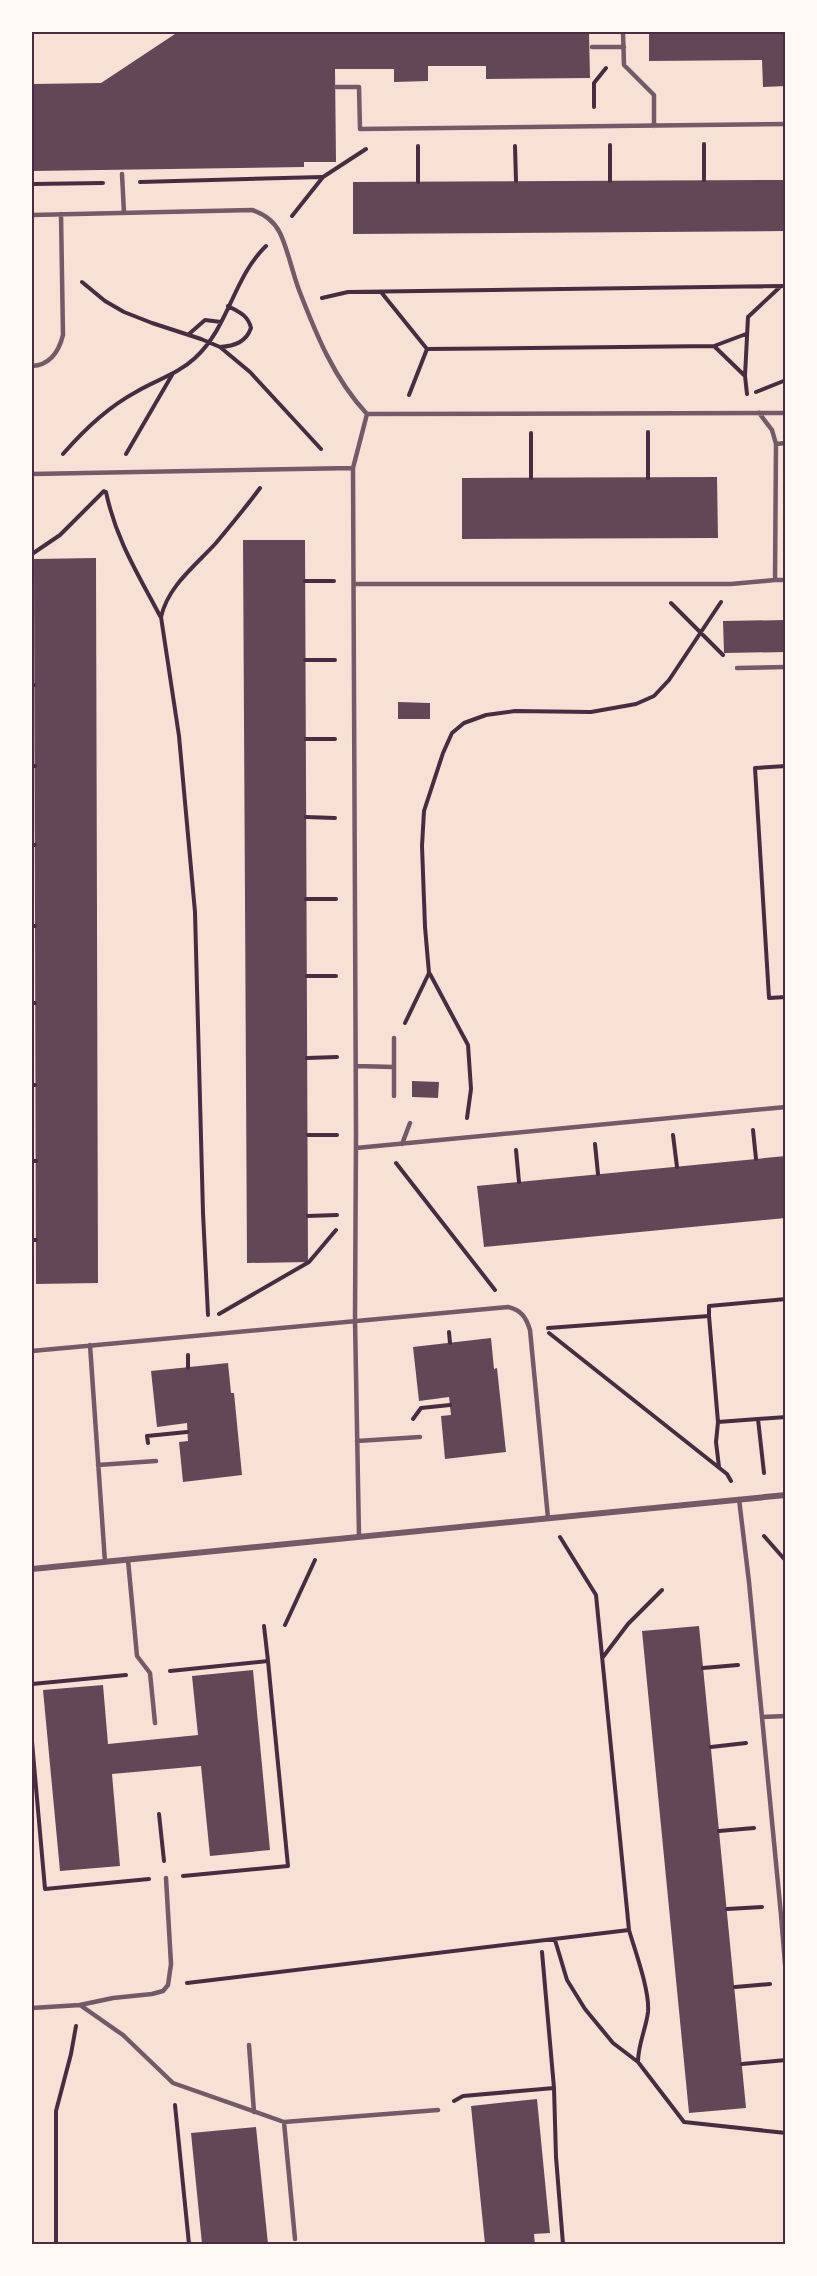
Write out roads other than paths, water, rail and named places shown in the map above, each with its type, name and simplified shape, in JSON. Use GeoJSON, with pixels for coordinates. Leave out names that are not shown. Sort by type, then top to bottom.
{"type":"FeatureCollection","features":[{"type":"Feature","properties":{"kind":"street"},"geometry":{"type":"LineString","coordinates":[[32,1569],[786,1494]]}},
{"type":"Feature","properties":{"kind":"lane"},"geometry":{"type":"LineString","coordinates":[[623,32],[624,65],[654,95],[654,126]]}},
{"type":"Feature","properties":{"kind":"lane"},"geometry":{"type":"LineString","coordinates":[[592,47],[624,47]]}},
{"type":"Feature","properties":{"kind":"lane"},"geometry":{"type":"LineString","coordinates":[[336,87],[359,87],[360,129],[786,124]]}},
{"type":"Feature","properties":{"kind":"lane"},"geometry":{"type":"LineString","coordinates":[[123,174],[124,213]]}},
{"type":"Feature","properties":{"kind":"lane"},"geometry":{"type":"LineString","coordinates":[[32,215],[252,210],[265,214],[279,232],[306,305],[335,372],[350,396],[367,414],[786,413]]}},
{"type":"Feature","properties":{"kind":"lane"},"geometry":{"type":"LineString","coordinates":[[32,366],[51,358],[60,346],[63,335],[61,214]]}},
{"type":"Feature","properties":{"kind":"lane"},"geometry":{"type":"LineString","coordinates":[[759,413],[772,430],[776,444],[775,580]]}},
{"type":"Feature","properties":{"kind":"lane"},"geometry":{"type":"LineString","coordinates":[[358,1536],[355,1320],[356,976],[353,468],[367,414]]}},
{"type":"Feature","properties":{"kind":"lane"},"geometry":{"type":"LineString","coordinates":[[776,444],[786,444]]}},
{"type":"Feature","properties":{"kind":"lane"},"geometry":{"type":"LineString","coordinates":[[32,474],[353,468]]}},
{"type":"Feature","properties":{"kind":"lane"},"geometry":{"type":"LineString","coordinates":[[354,583],[658,585],[731,584],[786,580]]}},
{"type":"Feature","properties":{"kind":"lane"},"geometry":{"type":"LineString","coordinates":[[737,668],[786,668]]}},
{"type":"Feature","properties":{"kind":"lane"},"geometry":{"type":"LineString","coordinates":[[394,1038],[394,1096]]}},
{"type":"Feature","properties":{"kind":"lane"},"geometry":{"type":"LineString","coordinates":[[356,1066],[394,1066]]}},
{"type":"Feature","properties":{"kind":"lane"},"geometry":{"type":"LineString","coordinates":[[356,1148],[786,1107]]}},
{"type":"Feature","properties":{"kind":"lane"},"geometry":{"type":"LineString","coordinates":[[402,1144],[410,1123]]}},
{"type":"Feature","properties":{"kind":"lane"},"geometry":{"type":"LineString","coordinates":[[32,1351],[355,1320],[508,1307],[517,1309],[526,1318],[530,1329],[548,1518]]}},
{"type":"Feature","properties":{"kind":"lane"},"geometry":{"type":"LineString","coordinates":[[90,1346],[105,1562]]}},
{"type":"Feature","properties":{"kind":"lane"},"geometry":{"type":"LineString","coordinates":[[357,1441],[420,1437]]}},
{"type":"Feature","properties":{"kind":"lane"},"geometry":{"type":"LineString","coordinates":[[98,1466],[156,1461]]}},
{"type":"Feature","properties":{"kind":"lane"},"geometry":{"type":"LineString","coordinates":[[739,1499],[780,1905],[783,1915],[786,1976]]}},
{"type":"Feature","properties":{"kind":"lane"},"geometry":{"type":"LineString","coordinates":[[128,1560],[137,1656],[150,1673],[155,1723]]}},
{"type":"Feature","properties":{"kind":"lane"},"geometry":{"type":"LineString","coordinates":[[762,1717],[786,1716]]}},
{"type":"Feature","properties":{"kind":"lane"},"geometry":{"type":"LineString","coordinates":[[32,2008],[80,2005],[163,1991],[168,1985],[171,1964],[166,1878]]}},
{"type":"Feature","properties":{"kind":"lane"},"geometry":{"type":"LineString","coordinates":[[80,2005],[123,2035],[173,2083],[284,2122],[438,2110]]}},
{"type":"Feature","properties":{"kind":"lane"},"geometry":{"type":"LineString","coordinates":[[249,2044],[254,2112]]}},
{"type":"Feature","properties":{"kind":"lane"},"geometry":{"type":"LineString","coordinates":[[284,2122],[295,2239]]}}]}
